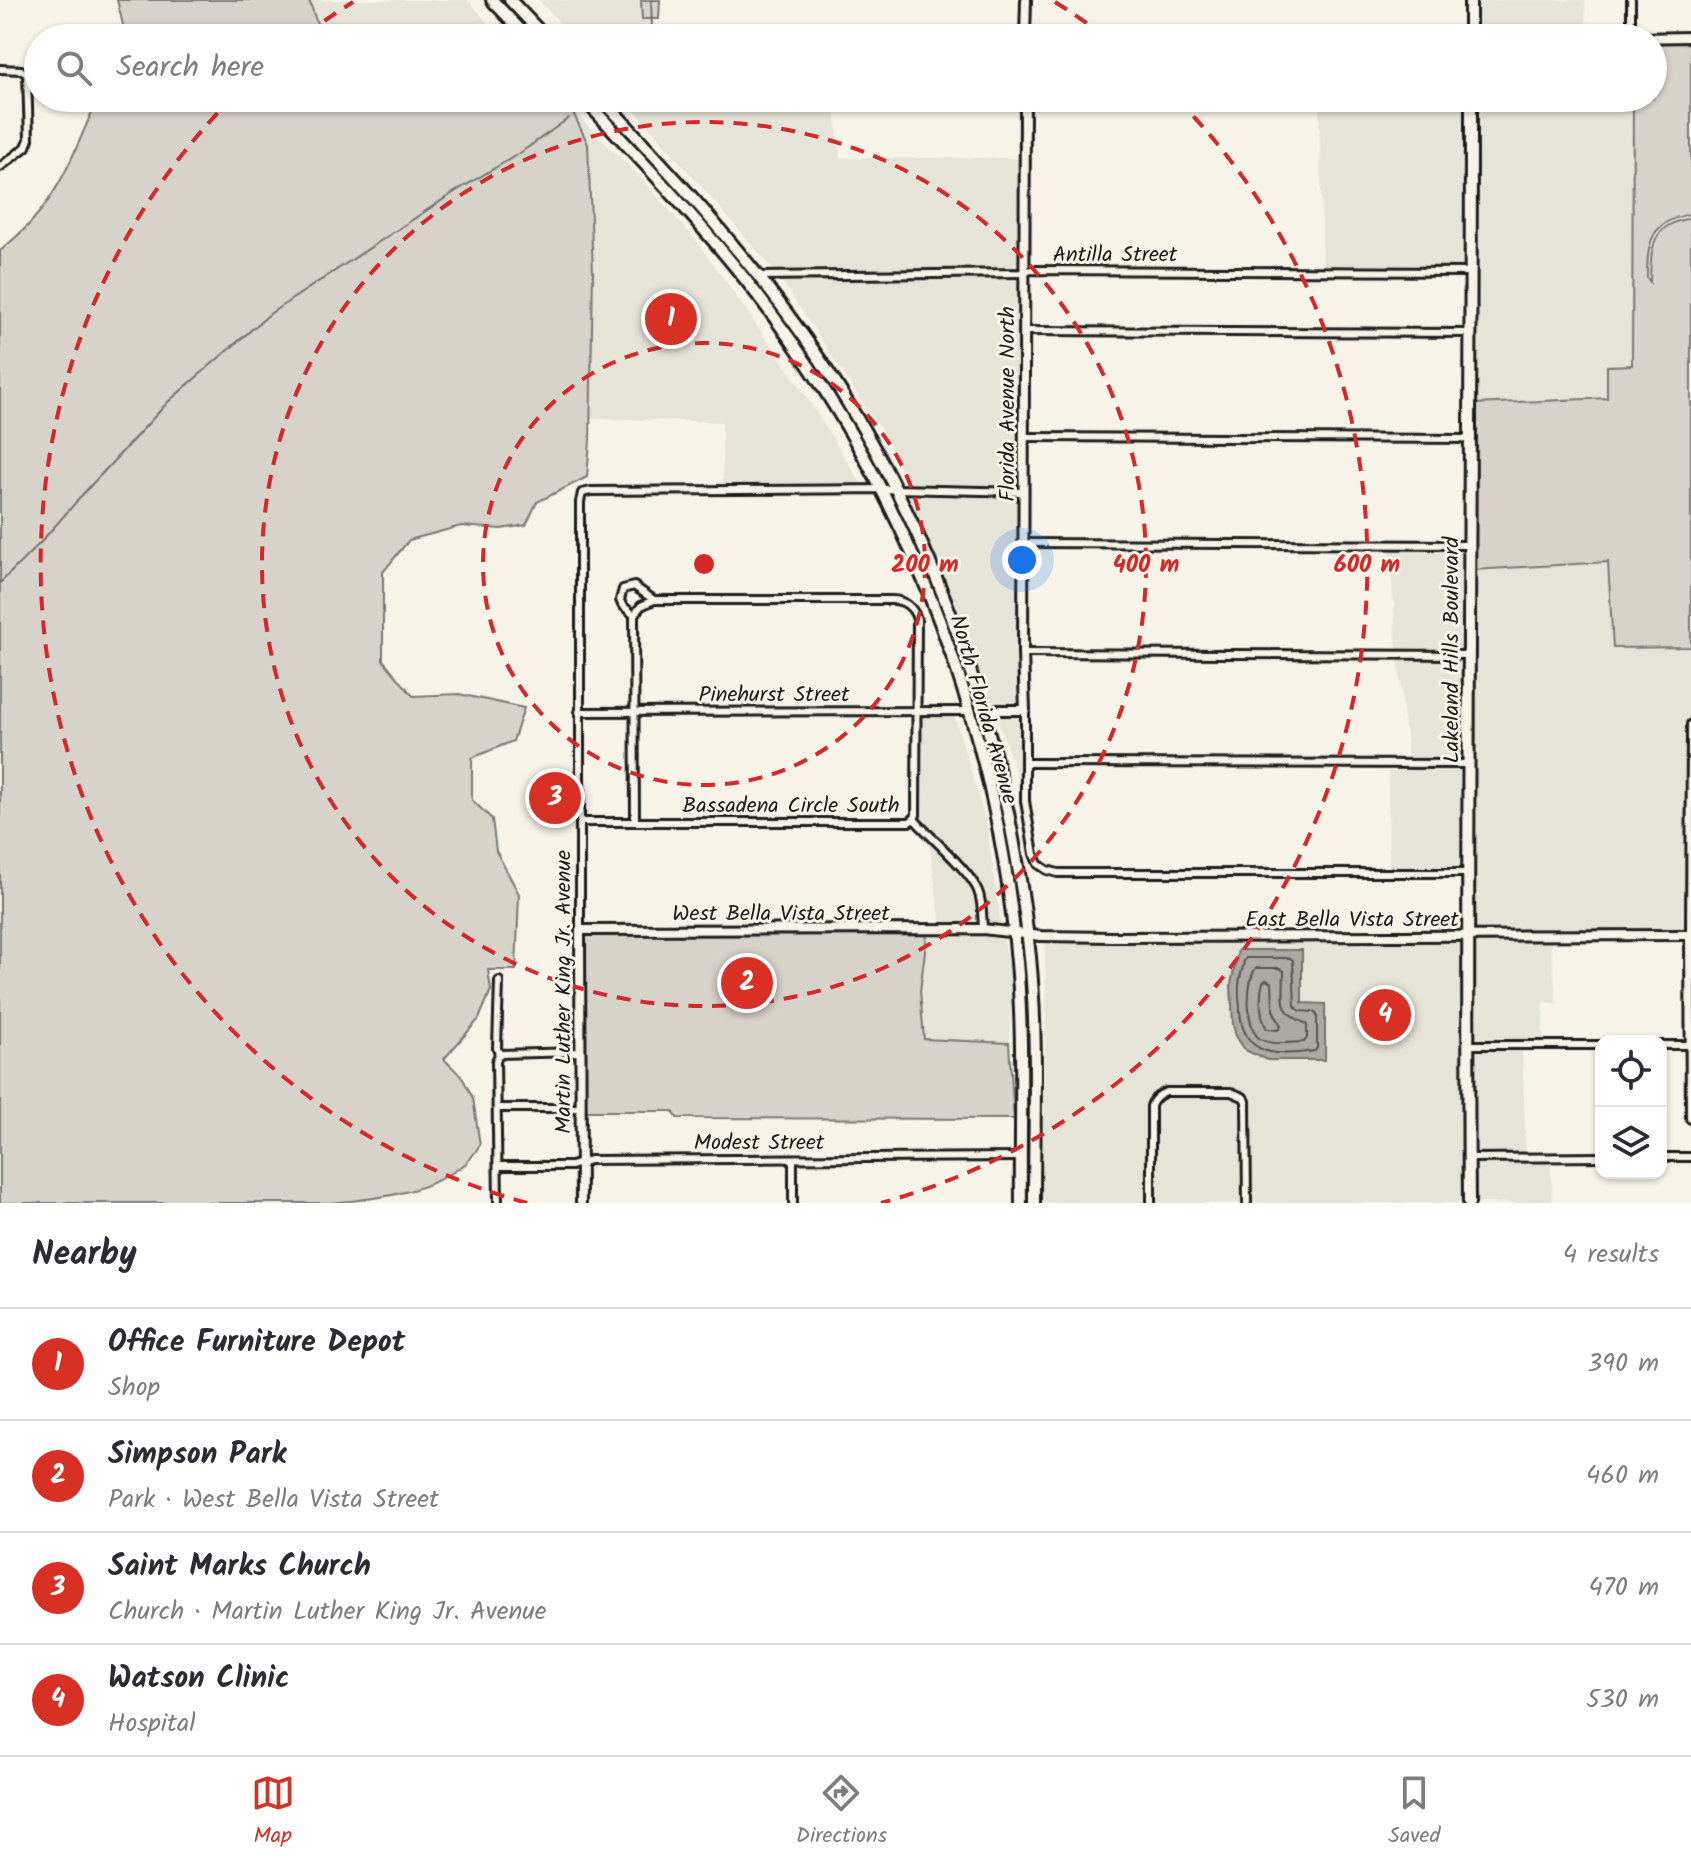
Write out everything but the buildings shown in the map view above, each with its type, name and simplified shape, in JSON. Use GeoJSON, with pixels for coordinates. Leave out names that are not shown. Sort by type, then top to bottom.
{"type":"FeatureCollection","features":[{"type":"Feature","properties":{"kind":"main road"},"geometry":{"type":"LineString","coordinates":[[492,0],[515,24]]}},
{"type":"Feature","properties":{"kind":"main road"},"geometry":{"type":"LineString","coordinates":[[510,0],[533,24]]}},
{"type":"Feature","properties":{"kind":"main road"},"geometry":{"type":"LineString","coordinates":[[1470,0],[1470,24]]}},
{"type":"Feature","properties":{"kind":"main road","name":"North Florida Avenue"},"geometry":{"type":"LineString","coordinates":[[596,112],[709,235],[776,318],[849,431],[901,529],[927,589],[959,675],[989,782],[1007,874],[1021,1019],[1021,1203]]}},
{"type":"Feature","properties":{"kind":"main road"},"geometry":{"type":"LineString","coordinates":[[605,112],[610,117],[621,119]]}},
{"type":"Feature","properties":{"kind":"main road","name":"North Florida Avenue"},"geometry":{"type":"LineString","coordinates":[[614,112],[759,276],[833,380],[896,489],[945,599],[983,710],[1010,820],[1028,934],[1034,1015],[1034,1203]]}},
{"type":"Feature","properties":{"kind":"main road","name":"Lakeland Hills Boulevard"},"geometry":{"type":"LineString","coordinates":[[1469,1203],[1471,112]]}},
{"type":"Feature","properties":{"kind":"main road"},"geometry":{"type":"LineString","coordinates":[[620,138],[634,143],[686,198],[698,205]]}},
{"type":"Feature","properties":{"kind":"main road"},"geometry":{"type":"LineString","coordinates":[[709,235],[725,246],[782,316],[790,318]]}},
{"type":"Feature","properties":{"kind":"main road"},"geometry":{"type":"LineString","coordinates":[[1021,1157],[1027,1161],[1028,1203]]}},
{"type":"Feature","properties":{"kind":"street"},"geometry":{"type":"LineString","coordinates":[[1025,24],[1026,0]]}},
{"type":"Feature","properties":{"kind":"street"},"geometry":{"type":"LineString","coordinates":[[1631,0],[1632,24]]}},
{"type":"Feature","properties":{"kind":"street"},"geometry":{"type":"LineString","coordinates":[[1667,37],[1691,37]]}},
{"type":"Feature","properties":{"kind":"street"},"geometry":{"type":"LineString","coordinates":[[0,69],[24,72]]}},
{"type":"Feature","properties":{"kind":"street"},"geometry":{"type":"LineString","coordinates":[[0,167],[26,147],[29,139],[28,112]]}},
{"type":"Feature","properties":{"kind":"street","name":"Florida Avenue North"},"geometry":{"type":"LineString","coordinates":[[1025,112],[1025,710]]}},
{"type":"Feature","properties":{"kind":"street","name":"Antilla Street"},"geometry":{"type":"LineString","coordinates":[[759,276],[1023,273],[1031,270],[1471,272]]}},
{"type":"Feature","properties":{"kind":"street"},"geometry":{"type":"LineString","coordinates":[[1024,331],[1470,333]]}},
{"type":"Feature","properties":{"kind":"street"},"geometry":{"type":"LineString","coordinates":[[1024,437],[1471,439]]}},
{"type":"Feature","properties":{"kind":"street"},"geometry":{"type":"LineString","coordinates":[[881,489],[1024,492]]}},
{"type":"Feature","properties":{"kind":"street","name":"Martin Luther King Jr. Avenue"},"geometry":{"type":"LineString","coordinates":[[581,1203],[579,712],[582,493],[881,489]]}},
{"type":"Feature","properties":{"kind":"street"},"geometry":{"type":"LineString","coordinates":[[1025,543],[1471,545]]}},
{"type":"Feature","properties":{"kind":"street"},"geometry":{"type":"LineString","coordinates":[[634,615],[622,605],[623,589],[634,586],[654,600]]}},
{"type":"Feature","properties":{"kind":"street"},"geometry":{"type":"LineString","coordinates":[[635,822],[634,615],[641,606],[654,600],[899,600],[911,608],[917,619],[914,819]]}},
{"type":"Feature","properties":{"kind":"street"},"geometry":{"type":"LineString","coordinates":[[1023,653],[1470,655]]}},
{"type":"Feature","properties":{"kind":"street"},"geometry":{"type":"LineString","coordinates":[[983,710],[1025,710]]}},
{"type":"Feature","properties":{"kind":"street","name":"North Florida Avenue"},"geometry":{"type":"LineString","coordinates":[[1025,710],[1025,763]]}},
{"type":"Feature","properties":{"kind":"street","name":"Pinehurst Street"},"geometry":{"type":"LineString","coordinates":[[579,712],[969,711]]}},
{"type":"Feature","properties":{"kind":"street"},"geometry":{"type":"LineString","coordinates":[[1691,724],[1691,1118]]}},
{"type":"Feature","properties":{"kind":"street"},"geometry":{"type":"LineString","coordinates":[[1468,873],[1058,873],[1038,864],[1034,854],[1025,801],[1025,763],[1470,764]]}},
{"type":"Feature","properties":{"kind":"street","name":"Bassadena Circle South"},"geometry":{"type":"LineString","coordinates":[[580,822],[909,822],[914,819],[971,878],[982,905],[983,929]]}},
{"type":"Feature","properties":{"kind":"street","name":"West Bella Vista Street"},"geometry":{"type":"LineString","coordinates":[[580,930],[983,929],[1014,932]]}},
{"type":"Feature","properties":{"kind":"street","name":"East Bella Vista Street"},"geometry":{"type":"LineString","coordinates":[[1014,932],[1041,936],[1114,937],[1690,935]]}},
{"type":"Feature","properties":{"kind":"street"},"geometry":{"type":"LineString","coordinates":[[498,1203],[496,1061],[499,1054],[499,981]]}},
{"type":"Feature","properties":{"kind":"street"},"geometry":{"type":"LineString","coordinates":[[1468,1045],[1595,1045]]}},
{"type":"Feature","properties":{"kind":"street"},"geometry":{"type":"LineString","coordinates":[[1667,1045],[1691,1045]]}},
{"type":"Feature","properties":{"kind":"street"},"geometry":{"type":"LineString","coordinates":[[499,1054],[580,1052]]}},
{"type":"Feature","properties":{"kind":"street"},"geometry":{"type":"LineString","coordinates":[[1151,1203],[1151,1106],[1157,1097],[1166,1092],[1231,1092],[1246,1101],[1247,1203]]}},
{"type":"Feature","properties":{"kind":"street"},"geometry":{"type":"LineString","coordinates":[[498,1108],[580,1108]]}},
{"type":"Feature","properties":{"kind":"street","name":"Modest Street"},"geometry":{"type":"LineString","coordinates":[[498,1166],[571,1166],[590,1160],[1021,1157]]}},
{"type":"Feature","properties":{"kind":"street"},"geometry":{"type":"LineString","coordinates":[[1468,1158],[1595,1157]]}},
{"type":"Feature","properties":{"kind":"street"},"geometry":{"type":"LineString","coordinates":[[1667,1157],[1691,1157]]}},
{"type":"Feature","properties":{"kind":"street"},"geometry":{"type":"LineString","coordinates":[[789,1159],[793,1162],[793,1203]]}},
{"type":"Feature","properties":{"kind":"shaded area"},"geometry":{"type":"Polygon","coordinates":[[[117,0],[309,0],[317,24],[123,24],[117,0]]]}},
{"type":"Feature","properties":{"kind":"shaded area"},"geometry":{"type":"Polygon","coordinates":[[[309,0],[468,0],[488,24],[317,24],[309,0]]]}},
{"type":"Feature","properties":{"kind":"shaded area"},"geometry":{"type":"Polygon","coordinates":[[[539,0],[641,0],[642,19],[649,19],[648,24],[561,24],[539,0]]]}},
{"type":"Feature","properties":{"kind":"shaded area"},"geometry":{"type":"Polygon","coordinates":[[[641,0],[660,0],[659,19],[642,19],[641,0]]]}},
{"type":"Feature","properties":{"kind":"shaded area"},"geometry":{"type":"Polygon","coordinates":[[[1474,0],[1585,0],[1586,24],[1474,24],[1474,0]]]}},
{"type":"Feature","properties":{"kind":"shaded area"},"geometry":{"type":"Polygon","coordinates":[[[1691,41],[1691,214],[1667,222],[1654,235],[1648,254],[1647,278],[1650,282],[1653,248],[1661,232],[1678,221],[1691,218],[1691,647],[1613,648],[1608,562],[1474,570],[1474,404],[1607,398],[1607,366],[1632,365],[1633,112],[1667,112],[1667,42],[1691,41]]]}},
{"type":"Feature","properties":{"kind":"shaded area"},"geometry":{"type":"Polygon","coordinates":[[[92,112],[573,112],[588,144],[593,273],[587,477],[537,502],[526,525],[501,529],[461,526],[409,540],[383,572],[383,660],[413,696],[459,694],[524,708],[513,741],[472,758],[472,800],[492,819],[496,851],[519,894],[516,970],[488,970],[491,990],[479,1019],[444,1059],[462,1077],[473,1098],[480,1145],[465,1164],[417,1188],[382,1197],[329,1203],[0,1203],[0,251],[43,207],[70,162],[92,112]]]}},
{"type":"Feature","properties":{"kind":"shaded area"},"geometry":{"type":"Polygon","coordinates":[[[573,112],[635,172],[696,240],[797,382],[862,485],[723,486],[722,422],[590,418],[593,273],[588,144],[573,112]]]}},
{"type":"Feature","properties":{"kind":"shaded area"},"geometry":{"type":"Polygon","coordinates":[[[636,112],[835,112],[840,158],[1020,158],[1020,269],[774,270],[636,112]]]}},
{"type":"Feature","properties":{"kind":"shaded area"},"geometry":{"type":"Polygon","coordinates":[[[1319,112],[1467,112],[1467,268],[1323,267],[1319,112]]]}},
{"type":"Feature","properties":{"kind":"shaded area"},"geometry":{"type":"Polygon","coordinates":[[[1475,112],[1633,112],[1632,365],[1608,398],[1474,404],[1475,112]]]}},
{"type":"Feature","properties":{"kind":"shaded area"},"geometry":{"type":"Polygon","coordinates":[[[1020,277],[1020,487],[906,485],[887,439],[780,278],[1020,277]]]}},
{"type":"Feature","properties":{"kind":"shaded area"},"geometry":{"type":"Polygon","coordinates":[[[909,494],[1020,496],[1021,706],[992,706],[909,494]]]}},
{"type":"Feature","properties":{"kind":"shaded area"},"geometry":{"type":"Polygon","coordinates":[[[1390,550],[1467,550],[1466,651],[1397,650],[1390,550]]]}},
{"type":"Feature","properties":{"kind":"shaded area"},"geometry":{"type":"Polygon","coordinates":[[[1608,562],[1613,648],[1691,647],[1691,715],[1686,730],[1686,931],[1472,932],[1474,570],[1608,562]]]}},
{"type":"Feature","properties":{"kind":"shaded area"},"geometry":{"type":"Polygon","coordinates":[[[1398,659],[1466,659],[1466,760],[1408,760],[1398,659]]]}},
{"type":"Feature","properties":{"kind":"shaded area"},"geometry":{"type":"Polygon","coordinates":[[[995,714],[1021,714],[1021,797],[1012,760],[995,714]]]}},
{"type":"Feature","properties":{"kind":"shaded area"},"geometry":{"type":"Polygon","coordinates":[[[920,715],[954,715],[987,825],[1001,926],[987,925],[982,888],[974,875],[919,819],[920,715]]]}},
{"type":"Feature","properties":{"kind":"shaded area"},"geometry":{"type":"Polygon","coordinates":[[[1409,768],[1466,768],[1464,869],[1389,868],[1388,772],[1409,771],[1409,768]]]}},
{"type":"Feature","properties":{"kind":"shaded area"},"geometry":{"type":"Polygon","coordinates":[[[919,831],[968,881],[978,906],[979,925],[941,926],[930,847],[919,831]]]}},
{"type":"Feature","properties":{"kind":"shaded area"},"geometry":{"type":"Polygon","coordinates":[[[584,934],[927,935],[920,991],[924,1039],[1009,1043],[1014,1119],[677,1118],[673,1111],[584,1111],[584,934]]]}},
{"type":"Feature","properties":{"kind":"shaded area"},"geometry":{"type":"Polygon","coordinates":[[[927,935],[1002,935],[1013,977],[1009,1043],[924,1039],[920,991],[927,935]]]}},
{"type":"Feature","properties":{"kind":"shaded area"},"geometry":{"type":"Polygon","coordinates":[[[1550,939],[1557,1004],[1543,1001],[1543,1041],[1472,1041],[1471,941],[1550,939]]]}},
{"type":"Feature","properties":{"kind":"shaded area"},"geometry":{"type":"Polygon","coordinates":[[[1045,941],[1464,941],[1465,1203],[1251,1203],[1250,1101],[1244,1091],[1231,1087],[1165,1088],[1156,1091],[1150,1098],[1147,1106],[1148,1203],[1042,1203],[1045,941]],[[1236,956],[1231,984],[1245,1050],[1268,1060],[1325,1004],[1302,1004],[1236,956]]]}},
{"type":"Feature","properties":{"kind":"shaded area"},"geometry":{"type":"Polygon","coordinates":[[[1472,1049],[1543,1049],[1522,1051],[1526,1153],[1472,1154],[1472,1049]]]}},
{"type":"Feature","properties":{"kind":"shaded area"},"geometry":{"type":"Polygon","coordinates":[[[1231,1096],[1243,1103],[1244,1203],[1155,1203],[1156,1104],[1167,1097],[1231,1096]]]}},
{"type":"Feature","properties":{"kind":"shaded area"},"geometry":{"type":"Polygon","coordinates":[[[1472,1162],[1526,1162],[1527,1165],[1551,1162],[1552,1203],[1472,1203],[1472,1162]]]}},
{"type":"Feature","properties":{"kind":"water"},"geometry":{"type":"Polygon","coordinates":[[[1238,950],[1302,950],[1302,1003],[1325,1004],[1325,1060],[1267,1060],[1245,1050],[1233,1025],[1231,984],[1238,950]]]}},
{"type":"Feature","properties":{"kind":"waterway"},"geometry":{"type":"LineString","coordinates":[[651,0],[652,24]]}},
{"type":"Feature","properties":{"kind":"waterway"},"geometry":{"type":"LineString","coordinates":[[0,583],[169,401],[271,313],[453,193],[520,153],[569,118]]}},
{"type":"Feature","properties":{"kind":"place","name":"Office Furniture Depot"},"geometry":{"type":"Point","coordinates":[671,319]}},
{"type":"Feature","properties":{"kind":"place","name":"Saint Marks Church"},"geometry":{"type":"Point","coordinates":[555,798]}},
{"type":"Feature","properties":{"kind":"place","name":"Simpson Park"},"geometry":{"type":"Point","coordinates":[747,983]}},
{"type":"Feature","properties":{"kind":"place","name":"Watson Clinic"},"geometry":{"type":"Point","coordinates":[1385,1015]}}]}
